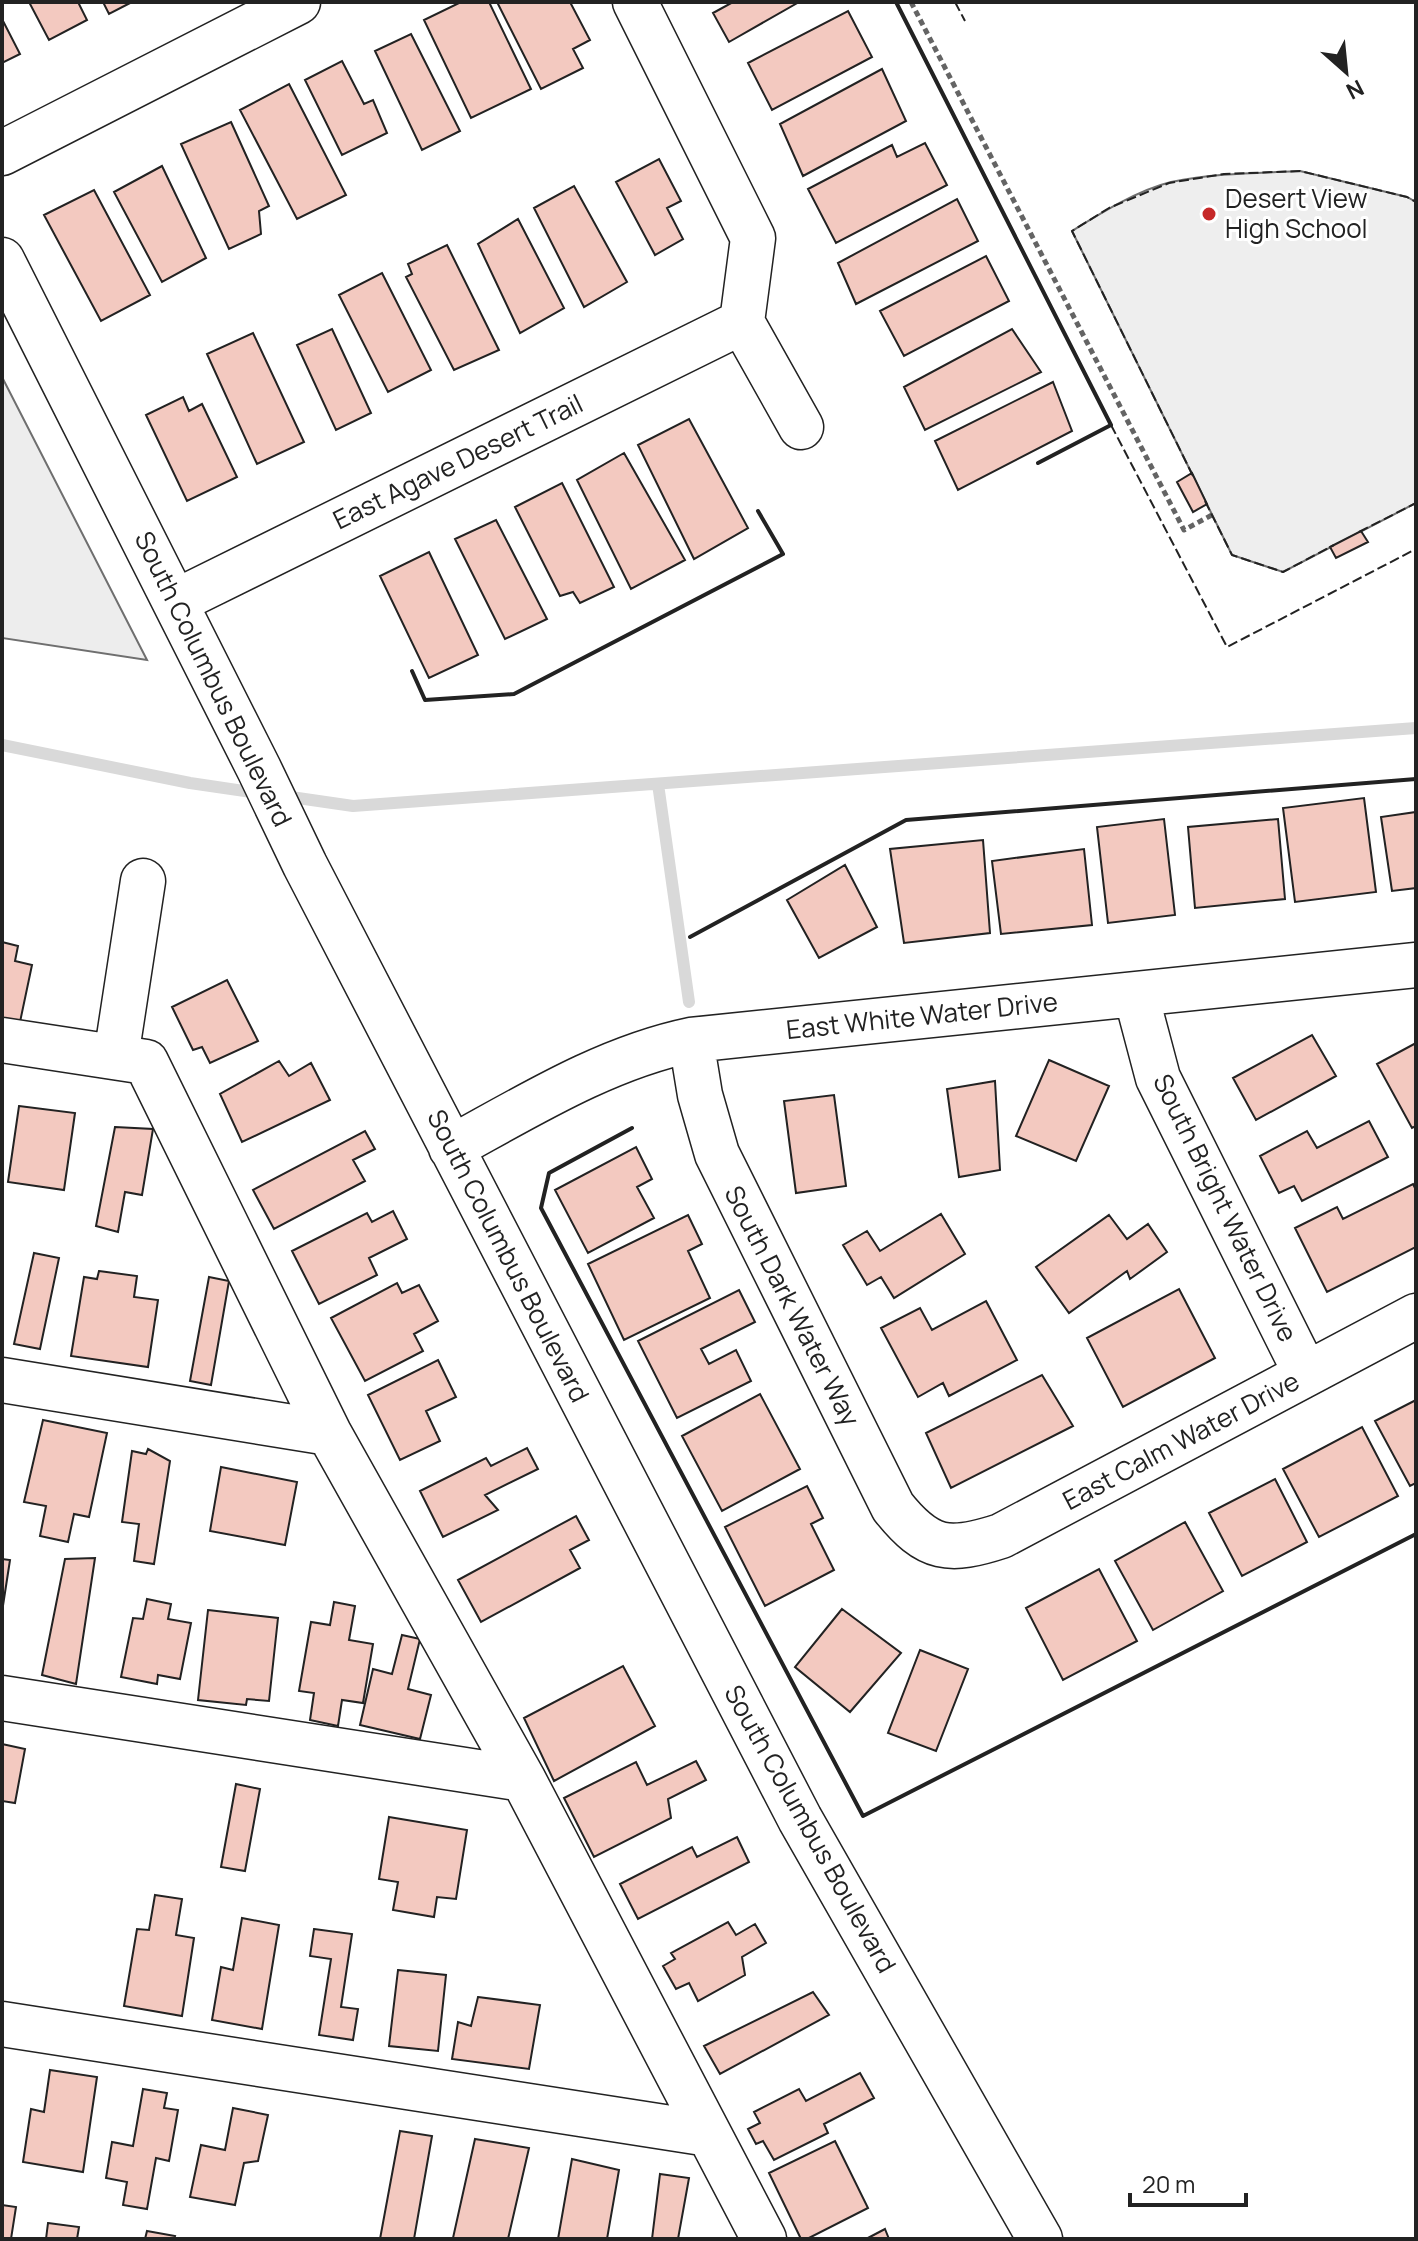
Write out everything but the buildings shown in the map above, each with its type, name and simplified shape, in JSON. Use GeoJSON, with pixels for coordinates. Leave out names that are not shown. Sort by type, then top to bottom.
{"type":"FeatureCollection","features":[{"type":"Feature","properties":{"kind":"street"},"geometry":{"type":"LineString","coordinates":[[2,153],[298,2]]}},
{"type":"Feature","properties":{"kind":"street"},"geometry":{"type":"LineString","coordinates":[[635,2],[753,238],[742,322],[801,427]]}},
{"type":"Feature","properties":{"kind":"street","name":"South Columbus Boulevard"},"geometry":{"type":"LineString","coordinates":[[2,260],[305,865],[800,1819],[1040,2239]]}},
{"type":"Feature","properties":{"kind":"street","name":"East Agave Desert Trail"},"geometry":{"type":"LineString","coordinates":[[175,602],[742,322]]}},
{"type":"Feature","properties":{"kind":"street"},"geometry":{"type":"LineString","coordinates":[[116,1057],[143,881]]}},
{"type":"Feature","properties":{"kind":"street","name":"East White Water Drive"},"geometry":{"type":"LineString","coordinates":[[451,1148],[595,1071],[662,1046],[691,1040],[1416,965]]}},
{"type":"Feature","properties":{"kind":"street","name":"South Bright Water Drive"},"geometry":{"type":"LineString","coordinates":[[1136,995],[1158,1078],[1306,1374]]}},
{"type":"Feature","properties":{"kind":"street"},"geometry":{"type":"LineString","coordinates":[[2,1040],[146,1062],[329,1433],[523,1779],[764,2239]]}},
{"type":"Feature","properties":{"kind":"street","name":"South Dark Water Way"},"geometry":{"type":"LineString","coordinates":[[691,1040],[700,1095],[717,1154],[893,1507],[907,1525],[924,1538],[937,1559]]}},
{"type":"Feature","properties":{"kind":"street","name":"East Calm Water Drive"},"geometry":{"type":"LineString","coordinates":[[937,1559],[1001,1536],[1416,1316]]}},
{"type":"Feature","properties":{"kind":"street"},"geometry":{"type":"LineString","coordinates":[[2,1380],[329,1433]]}},
{"type":"Feature","properties":{"kind":"street"},"geometry":{"type":"LineString","coordinates":[[2,1698],[523,1779]]}},
{"type":"Feature","properties":{"kind":"street"},"geometry":{"type":"LineString","coordinates":[[2,2024],[709,2134]]}},
{"type":"Feature","properties":{"kind":"path"},"geometry":{"type":"LineString","coordinates":[[911,2],[1184,530],[1212,515]]}},
{"type":"Feature","properties":{"kind":"shaded area"},"geometry":{"type":"Polygon","coordinates":[[[1300,171],[1407,197],[1416,202],[1416,503],[1283,572],[1232,555],[1072,231],[1133,196],[1171,182],[1219,175],[1300,171]]]}},
{"type":"Feature","properties":{"kind":"shaded area"},"geometry":{"type":"Polygon","coordinates":[[[2,377],[147,660],[2,638],[2,377]]]}},
{"type":"Feature","properties":{"kind":"waterway"},"geometry":{"type":"LineString","coordinates":[[284,796],[353,806],[1416,728]]}},
{"type":"Feature","properties":{"kind":"waterway"},"geometry":{"type":"LineString","coordinates":[[2,745],[190,783],[258,793]]}},
{"type":"Feature","properties":{"kind":"waterway"},"geometry":{"type":"LineString","coordinates":[[658,784],[689,1002]]}},
{"type":"Feature","properties":{"kind":"fence"},"geometry":{"type":"LineString","coordinates":[[955,2],[965,21]]}},
{"type":"Feature","properties":{"kind":"fence"},"geometry":{"type":"LineString","coordinates":[[1193,476],[1072,231],[1109,208],[1169,183],[1224,174],[1300,171],[1407,197],[1416,202]]}},
{"type":"Feature","properties":{"kind":"fence"},"geometry":{"type":"LineString","coordinates":[[1111,425],[1227,647],[1416,549]]}},
{"type":"Feature","properties":{"kind":"fence"},"geometry":{"type":"LineString","coordinates":[[1205,501],[1232,555],[1283,572],[1334,545]]}},
{"type":"Feature","properties":{"kind":"fence"},"geometry":{"type":"LineString","coordinates":[[1359,532],[1416,503]]}},
{"type":"Feature","properties":{"kind":"wall"},"geometry":{"type":"LineString","coordinates":[[896,2],[1111,425],[1038,463]]}},
{"type":"Feature","properties":{"kind":"wall"},"geometry":{"type":"LineString","coordinates":[[412,671],[425,700],[514,694],[783,554],[758,511]]}},
{"type":"Feature","properties":{"kind":"wall"},"geometry":{"type":"LineString","coordinates":[[690,937],[906,820],[1416,779]]}},
{"type":"Feature","properties":{"kind":"wall"},"geometry":{"type":"LineString","coordinates":[[632,1128],[549,1173],[541,1208],[863,1816],[1416,1534]]}},
{"type":"Feature","properties":{"kind":"place","name":"Desert View High School"},"geometry":{"type":"Point","coordinates":[1209,214]}}]}
